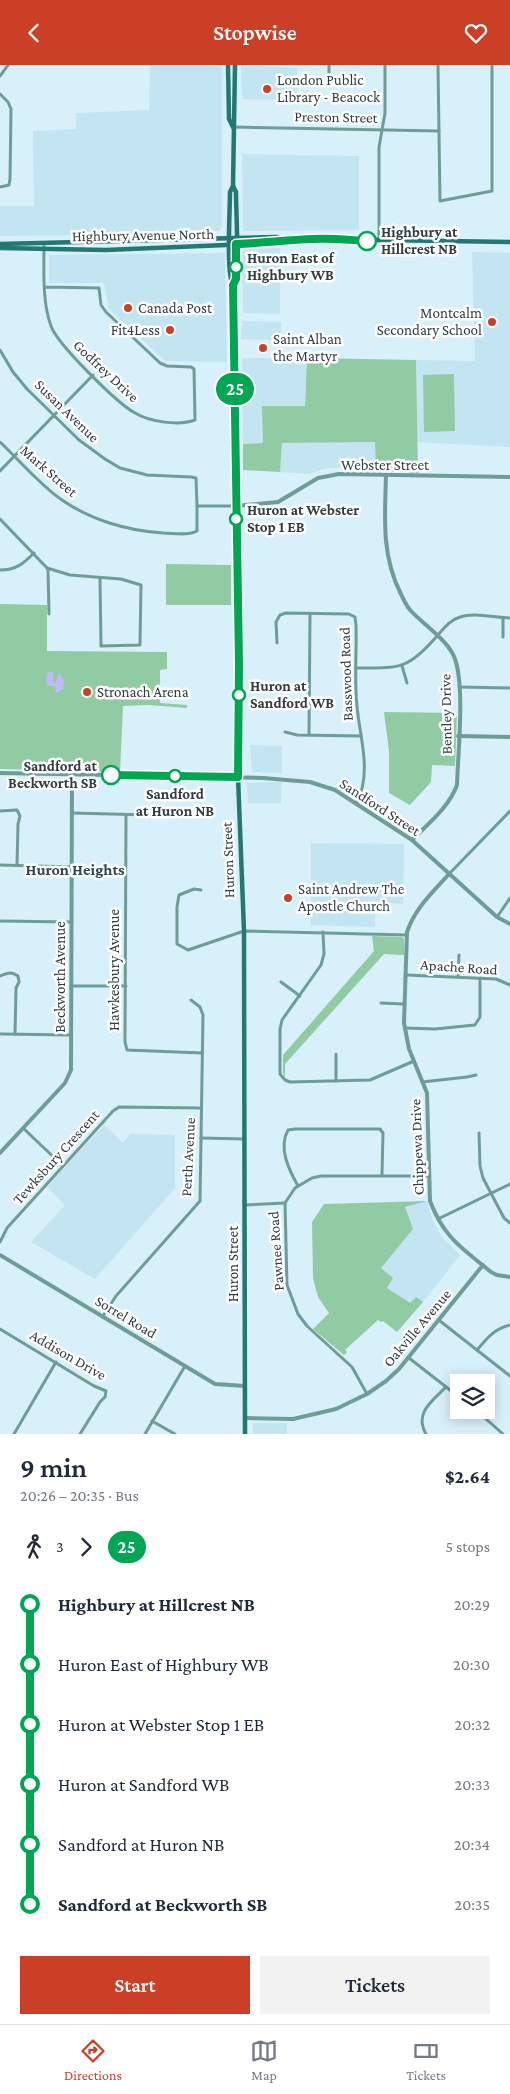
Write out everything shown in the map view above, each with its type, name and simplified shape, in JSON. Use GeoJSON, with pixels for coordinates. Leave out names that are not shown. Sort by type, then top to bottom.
{"type":"FeatureCollection","features":[{"type":"Feature","properties":{"kind":"main road","name":"Huron Street"},"geometry":{"type":"LineString","coordinates":[[228,65],[229,119],[233,127]]}},
{"type":"Feature","properties":{"kind":"main road","name":"Huron Street"},"geometry":{"type":"LineString","coordinates":[[233,285],[230,280],[230,192],[233,185],[233,127],[236,119],[235,65]]}},
{"type":"Feature","properties":{"kind":"main road","name":"Huron Street"},"geometry":{"type":"LineString","coordinates":[[233,185],[236,192],[236,279],[233,285],[239,664],[238,777],[244,931],[245,1434]]}},
{"type":"Feature","properties":{"kind":"main road","name":"Highbury Avenue North"},"geometry":{"type":"LineString","coordinates":[[0,248],[230,238],[236,241],[277,243],[286,240],[315,239],[510,242]]}},
{"type":"Feature","properties":{"kind":"main road","name":"Highbury Avenue North"},"geometry":{"type":"LineString","coordinates":[[0,244],[106,250],[230,245],[236,241]]}},
{"type":"Feature","properties":{"kind":"street"},"geometry":{"type":"LineString","coordinates":[[0,76],[8,65]]}},
{"type":"Feature","properties":{"kind":"street"},"geometry":{"type":"LineString","coordinates":[[329,65],[329,73]]}},
{"type":"Feature","properties":{"kind":"street"},"geometry":{"type":"LineString","coordinates":[[379,241],[379,147],[385,113],[385,65]]}},
{"type":"Feature","properties":{"kind":"street"},"geometry":{"type":"LineString","coordinates":[[438,65],[440,201],[492,191],[492,65]]}},
{"type":"Feature","properties":{"kind":"street"},"geometry":{"type":"LineString","coordinates":[[0,94],[11,109],[10,179],[9,185],[0,187]]}},
{"type":"Feature","properties":{"kind":"street","name":"Preston Street"},"geometry":{"type":"LineString","coordinates":[[233,127],[439,131]]}},
{"type":"Feature","properties":{"kind":"street","name":"Godfrey Drive"},"geometry":{"type":"LineString","coordinates":[[44,246],[45,301],[51,328],[62,345],[136,413],[153,419],[167,421],[189,422],[195,420],[194,369],[167,366],[160,363],[106,312],[101,305],[99,289],[46,287]]}},
{"type":"Feature","properties":{"kind":"street","name":"Susan Avenue"},"geometry":{"type":"LineString","coordinates":[[0,350],[13,372],[27,389],[89,449],[120,468],[147,475],[191,477],[196,479],[197,506]]}},
{"type":"Feature","properties":{"kind":"street"},"geometry":{"type":"LineString","coordinates":[[0,471],[93,375]]}},
{"type":"Feature","properties":{"kind":"street","name":"Mark Street"},"geometry":{"type":"LineString","coordinates":[[0,442],[61,499],[93,517],[116,525],[147,532],[195,533],[197,531],[197,506]]}},
{"type":"Feature","properties":{"kind":"street","name":"Webster Street"},"geometry":{"type":"LineString","coordinates":[[236,506],[278,502],[318,479],[339,474],[510,477]]}},
{"type":"Feature","properties":{"kind":"street","name":"Bentley Drive"},"geometry":{"type":"LineString","coordinates":[[386,475],[385,541],[388,561],[408,608],[446,645],[454,658],[459,687],[457,785],[454,795],[412,840]]}},
{"type":"Feature","properties":{"kind":"street"},"geometry":{"type":"LineString","coordinates":[[197,506],[236,506]]}},
{"type":"Feature","properties":{"kind":"street"},"geometry":{"type":"LineString","coordinates":[[0,519],[47,568],[70,575],[121,579],[140,585],[140,645],[101,646],[100,578]]}},
{"type":"Feature","properties":{"kind":"street"},"geometry":{"type":"LineString","coordinates":[[0,570],[12,570],[20,567],[34,553]]}},
{"type":"Feature","properties":{"kind":"street"},"geometry":{"type":"LineString","coordinates":[[47,568],[49,614]]}},
{"type":"Feature","properties":{"kind":"street","name":"Basswood Road"},"geometry":{"type":"LineString","coordinates":[[277,643],[276,622],[280,615],[286,613],[349,614],[355,617],[357,704],[365,780],[357,803]]}},
{"type":"Feature","properties":{"kind":"street"},"geometry":{"type":"LineString","coordinates":[[309,735],[310,614]]}},
{"type":"Feature","properties":{"kind":"street"},"geometry":{"type":"LineString","coordinates":[[356,668],[388,668],[402,665],[420,654],[453,620],[462,616],[510,618]]}},
{"type":"Feature","properties":{"kind":"street"},"geometry":{"type":"LineString","coordinates":[[503,618],[503,637]]}},
{"type":"Feature","properties":{"kind":"street"},"geometry":{"type":"LineString","coordinates":[[402,665],[407,683]]}},
{"type":"Feature","properties":{"kind":"street"},"geometry":{"type":"LineString","coordinates":[[459,687],[510,689]]}},
{"type":"Feature","properties":{"kind":"street"},"geometry":{"type":"LineString","coordinates":[[285,732],[309,735],[361,736]]}},
{"type":"Feature","properties":{"kind":"street"},"geometry":{"type":"LineString","coordinates":[[458,736],[510,737]]}},
{"type":"Feature","properties":{"kind":"street","name":"Sandford Street"},"geometry":{"type":"LineString","coordinates":[[0,773],[238,777],[301,780],[335,789],[412,840],[497,917],[510,924]]}},
{"type":"Feature","properties":{"kind":"street","name":"Beckworth Avenue"},"geometry":{"type":"LineString","coordinates":[[0,1153],[65,1083],[71,1070],[72,775]]}},
{"type":"Feature","properties":{"kind":"street"},"geometry":{"type":"LineString","coordinates":[[0,811],[13,809],[17,810],[20,816],[18,823],[17,865]]}},
{"type":"Feature","properties":{"kind":"street"},"geometry":{"type":"LineString","coordinates":[[449,874],[510,811]]}},
{"type":"Feature","properties":{"kind":"street"},"geometry":{"type":"LineString","coordinates":[[72,813],[148,815]]}},
{"type":"Feature","properties":{"kind":"street","name":"Hawkesbury Avenue"},"geometry":{"type":"LineString","coordinates":[[126,815],[125,1043],[127,1050],[202,1053]]}},
{"type":"Feature","properties":{"kind":"street"},"geometry":{"type":"LineString","coordinates":[[0,865],[72,867]]}},
{"type":"Feature","properties":{"kind":"street","name":"Chippewa Drive"},"geometry":{"type":"LineString","coordinates":[[449,874],[412,918],[407,935],[404,1004],[405,1028],[409,1049],[427,1093],[430,1201],[438,1219],[454,1242],[497,1275],[510,1277]]}},
{"type":"Feature","properties":{"kind":"street"},"geometry":{"type":"LineString","coordinates":[[201,890],[194,889],[179,895],[177,907],[178,944],[184,948],[193,950],[244,931],[407,935]]}},
{"type":"Feature","properties":{"kind":"street"},"geometry":{"type":"LineString","coordinates":[[497,917],[510,898]]}},
{"type":"Feature","properties":{"kind":"street"},"geometry":{"type":"LineString","coordinates":[[0,921],[72,922]]}},
{"type":"Feature","properties":{"kind":"street"},"geometry":{"type":"LineString","coordinates":[[323,932],[324,954],[321,965],[300,996],[287,1010],[282,1020],[280,1029],[280,1074],[285,1080],[290,1082],[370,1080],[414,1061]]}},
{"type":"Feature","properties":{"kind":"street"},"geometry":{"type":"LineString","coordinates":[[458,977],[459,955]]}},
{"type":"Feature","properties":{"kind":"street"},"geometry":{"type":"LineString","coordinates":[[0,976],[7,972],[13,972],[18,976],[19,982],[16,988],[16,1035]]}},
{"type":"Feature","properties":{"kind":"street","name":"Apache Road"},"geometry":{"type":"LineString","coordinates":[[406,975],[496,979],[510,985]]}},
{"type":"Feature","properties":{"kind":"street"},"geometry":{"type":"LineString","coordinates":[[405,1028],[436,1029],[474,1025],[480,1017],[480,978]]}},
{"type":"Feature","properties":{"kind":"street"},"geometry":{"type":"LineString","coordinates":[[282,983],[300,996]]}},
{"type":"Feature","properties":{"kind":"street"},"geometry":{"type":"LineString","coordinates":[[71,985],[126,985]]}},
{"type":"Feature","properties":{"kind":"street","name":"Perth Avenue"},"geometry":{"type":"LineString","coordinates":[[103,1316],[116,1296],[200,1201],[203,1015],[200,1007],[191,1000]]}},
{"type":"Feature","properties":{"kind":"street"},"geometry":{"type":"LineString","coordinates":[[381,1003],[404,1004]]}},
{"type":"Feature","properties":{"kind":"street"},"geometry":{"type":"LineString","coordinates":[[0,1034],[71,1035]]}},
{"type":"Feature","properties":{"kind":"street"},"geometry":{"type":"LineString","coordinates":[[336,1054],[336,1081]]}},
{"type":"Feature","properties":{"kind":"street"},"geometry":{"type":"LineString","coordinates":[[422,1082],[476,1075]]}},
{"type":"Feature","properties":{"kind":"street","name":"Tewksbury Crescent"},"geometry":{"type":"LineString","coordinates":[[0,1242],[7,1228],[119,1107],[201,1108]]}},
{"type":"Feature","properties":{"kind":"street"},"geometry":{"type":"LineString","coordinates":[[23,1128],[64,1166]]}},
{"type":"Feature","properties":{"kind":"street"},"geometry":{"type":"LineString","coordinates":[[298,1186],[287,1167],[286,1159],[285,1135],[288,1130],[295,1129],[380,1129],[382,1133],[382,1175]]}},
{"type":"Feature","properties":{"kind":"street"},"geometry":{"type":"LineString","coordinates":[[479,1133],[480,1166],[483,1178],[504,1218],[510,1223]]}},
{"type":"Feature","properties":{"kind":"street"},"geometry":{"type":"LineString","coordinates":[[201,1138],[244,1139]]}},
{"type":"Feature","properties":{"kind":"street","name":"Pawnee Road"},"geometry":{"type":"LineString","coordinates":[[367,1394],[352,1367],[307,1326],[291,1300],[287,1285],[284,1203],[295,1188],[312,1178],[321,1176],[428,1176]]}},
{"type":"Feature","properties":{"kind":"street"},"geometry":{"type":"LineString","coordinates":[[438,1219],[510,1184]]}},
{"type":"Feature","properties":{"kind":"street"},"geometry":{"type":"LineString","coordinates":[[245,1205],[284,1203]]}},
{"type":"Feature","properties":{"kind":"street","name":"Sorrel Road"},"geometry":{"type":"LineString","coordinates":[[0,1255],[215,1384],[245,1386]]}},
{"type":"Feature","properties":{"kind":"street","name":"Oakville Avenue"},"geometry":{"type":"LineString","coordinates":[[245,1419],[293,1419],[336,1409],[367,1394],[386,1381],[410,1358],[483,1265]]}},
{"type":"Feature","properties":{"kind":"street"},"geometry":{"type":"LineString","coordinates":[[440,1321],[510,1376]]}},
{"type":"Feature","properties":{"kind":"street"},"geometry":{"type":"LineString","coordinates":[[477,1350],[491,1333],[500,1327],[510,1325]]}},
{"type":"Feature","properties":{"kind":"street","name":"Addison Drive"},"geometry":{"type":"LineString","coordinates":[[0,1329],[94,1386],[106,1391],[105,1397],[80,1434]]}},
{"type":"Feature","properties":{"kind":"street"},"geometry":{"type":"LineString","coordinates":[[410,1358],[450,1390]]}},
{"type":"Feature","properties":{"kind":"street"},"geometry":{"type":"LineString","coordinates":[[14,1434],[56,1362]]}},
{"type":"Feature","properties":{"kind":"street"},"geometry":{"type":"LineString","coordinates":[[145,1434],[185,1366]]}},
{"type":"Feature","properties":{"kind":"street"},"geometry":{"type":"LineString","coordinates":[[426,1434],[421,1425],[422,1415],[426,1408],[446,1387]]}},
{"type":"Feature","properties":{"kind":"street"},"geometry":{"type":"LineString","coordinates":[[486,1419],[503,1434]]}},
{"type":"Feature","properties":{"kind":"street"},"geometry":{"type":"LineString","coordinates":[[152,1421],[175,1434]]}},
{"type":"Feature","properties":{"kind":"shaded area"},"geometry":{"type":"Polygon","coordinates":[[[150,65],[222,65],[222,226],[219,231],[0,236],[0,206],[34,206],[33,131],[76,129],[76,113],[149,110],[150,65]]]}},
{"type":"Feature","properties":{"kind":"shaded area"},"geometry":{"type":"Polygon","coordinates":[[[241,65],[297,68],[297,100],[242,99],[241,65]]]}},
{"type":"Feature","properties":{"kind":"shaded area"},"geometry":{"type":"Polygon","coordinates":[[[242,154],[359,156],[359,230],[243,231],[242,154]]]}},
{"type":"Feature","properties":{"kind":"shaded area"},"geometry":{"type":"Polygon","coordinates":[[[280,248],[280,314],[243,313],[242,249],[280,248]]]}},
{"type":"Feature","properties":{"kind":"shaded area","name":"Montcalm Secondary School"},"geometry":{"type":"Polygon","coordinates":[[[472,252],[510,253],[510,447],[417,442],[416,360],[475,361],[472,252]]]}},
{"type":"Feature","properties":{"kind":"shaded area"},"geometry":{"type":"Polygon","coordinates":[[[225,253],[227,362],[165,361],[109,309],[104,283],[49,283],[49,255],[225,253]]]}},
{"type":"Feature","properties":{"kind":"shaded area"},"geometry":{"type":"Polygon","coordinates":[[[242,321],[281,322],[281,340],[241,339],[242,321]]]}},
{"type":"Feature","properties":{"kind":"shaded area"},"geometry":{"type":"Polygon","coordinates":[[[242,358],[307,358],[305,406],[263,443],[243,444],[242,358]]]}},
{"type":"Feature","properties":{"kind":"shaded area"},"geometry":{"type":"Polygon","coordinates":[[[376,442],[376,468],[343,467],[323,469],[309,474],[280,472],[282,443],[376,442]]]}},
{"type":"Feature","properties":{"kind":"shaded area"},"geometry":{"type":"Polygon","coordinates":[[[48,672],[53,672],[54,684],[58,674],[60,674],[64,680],[63,689],[56,693],[55,686],[48,686],[46,680],[48,672]]]}},
{"type":"Feature","properties":{"kind":"shaded area"},"geometry":{"type":"Polygon","coordinates":[[[250,745],[282,746],[282,773],[252,772],[250,745]]]}},
{"type":"Feature","properties":{"kind":"shaded area"},"geometry":{"type":"Polygon","coordinates":[[[282,782],[281,803],[248,803],[247,783],[282,782]]]}},
{"type":"Feature","properties":{"kind":"shaded area"},"geometry":{"type":"Polygon","coordinates":[[[311,843],[404,844],[403,904],[375,902],[375,927],[311,925],[311,843]]]}},
{"type":"Feature","properties":{"kind":"shaded area"},"geometry":{"type":"Polygon","coordinates":[[[104,1125],[123,1143],[130,1134],[175,1135],[175,1188],[95,1279],[31,1242],[65,1205],[47,1187],[104,1125]]]}},
{"type":"Feature","properties":{"kind":"shaded area"},"geometry":{"type":"Polygon","coordinates":[[[427,1201],[432,1219],[442,1237],[460,1255],[423,1302],[416,1298],[410,1304],[387,1288],[381,1268],[413,1229],[405,1207],[427,1201]]]}},
{"type":"Feature","properties":{"kind":"shaded area"},"geometry":{"type":"Polygon","coordinates":[[[253,1423],[287,1423],[287,1434],[253,1434],[253,1423]]]}},
{"type":"Feature","properties":{"kind":"green space"},"geometry":{"type":"Polygon","coordinates":[[[307,358],[416,360],[418,473],[382,471],[376,468],[375,442],[282,443],[280,472],[243,470],[243,444],[263,443],[262,406],[305,406],[307,358]]]}},
{"type":"Feature","properties":{"kind":"green space"},"geometry":{"type":"Polygon","coordinates":[[[454,374],[455,431],[424,432],[423,375],[454,374]]]}},
{"type":"Feature","properties":{"kind":"green space"},"geometry":{"type":"Polygon","coordinates":[[[166,564],[231,565],[231,605],[166,605],[166,564]]]}},
{"type":"Feature","properties":{"kind":"green space"},"geometry":{"type":"Polygon","coordinates":[[[0,604],[47,605],[47,651],[167,652],[167,669],[160,670],[160,703],[187,705],[187,708],[148,705],[123,706],[120,772],[0,769],[0,604]]]}},
{"type":"Feature","properties":{"kind":"green space"},"geometry":{"type":"Polygon","coordinates":[[[384,712],[457,713],[455,766],[432,765],[431,782],[410,805],[389,793],[389,751],[384,712]]]}},
{"type":"Feature","properties":{"kind":"green space"},"geometry":{"type":"Polygon","coordinates":[[[372,936],[402,937],[404,939],[404,955],[384,954],[285,1064],[285,1077],[283,1073],[283,1055],[374,951],[372,936]]]}},
{"type":"Feature","properties":{"kind":"green space"},"geometry":{"type":"Polygon","coordinates":[[[427,1201],[405,1207],[413,1229],[381,1268],[393,1278],[387,1288],[410,1303],[416,1297],[423,1302],[397,1332],[383,1321],[378,1320],[345,1350],[347,1352],[344,1355],[313,1329],[329,1313],[318,1297],[313,1278],[312,1222],[324,1204],[427,1201]]]}},
{"type":"Feature","properties":{"kind":"bus line","name":"25"},"geometry":{"type":"LineString","coordinates":[[111,775],[238,777],[239,664],[233,285],[236,279],[236,244],[277,243],[286,240],[315,239],[367,241]]}},
{"type":"Feature","properties":{"kind":"place","name":"London Public Library - Beacock"},"geometry":{"type":"Point","coordinates":[267,89]}},
{"type":"Feature","properties":{"kind":"place","name":"Highbury at Hillcrest NB"},"geometry":{"type":"Point","coordinates":[367,241]}},
{"type":"Feature","properties":{"kind":"place","name":"Huron East of Highbury WB"},"geometry":{"type":"Point","coordinates":[236,267]}},
{"type":"Feature","properties":{"kind":"place","name":"Canada Post"},"geometry":{"type":"Point","coordinates":[128,308]}},
{"type":"Feature","properties":{"kind":"place","name":"Montcalm Secondary School"},"geometry":{"type":"Point","coordinates":[492,322]}},
{"type":"Feature","properties":{"kind":"place","name":"Fit4Less"},"geometry":{"type":"Point","coordinates":[170,330]}},
{"type":"Feature","properties":{"kind":"place","name":"Saint Alban the Martyr"},"geometry":{"type":"Point","coordinates":[263,348]}},
{"type":"Feature","properties":{"kind":"place","name":"Huron at Webster Stop 1 EB"},"geometry":{"type":"Point","coordinates":[236,519]}},
{"type":"Feature","properties":{"kind":"place","name":"Stronach Arena"},"geometry":{"type":"Point","coordinates":[87,692]}},
{"type":"Feature","properties":{"kind":"place","name":"Huron at Sandford WB"},"geometry":{"type":"Point","coordinates":[239,695]}},
{"type":"Feature","properties":{"kind":"place","name":"Sandford at Beckworth SB"},"geometry":{"type":"Point","coordinates":[111,775]}},
{"type":"Feature","properties":{"kind":"place","name":"Sandford at Huron NB"},"geometry":{"type":"Point","coordinates":[175,776]}},
{"type":"Feature","properties":{"kind":"place","name":"Saint Andrew The Apostle Church"},"geometry":{"type":"Point","coordinates":[288,898]}},
{"type":"Feature","properties":{"kind":"district","name":"Huron Heights"},"geometry":{"type":"Point","coordinates":[75,869]}}]}
